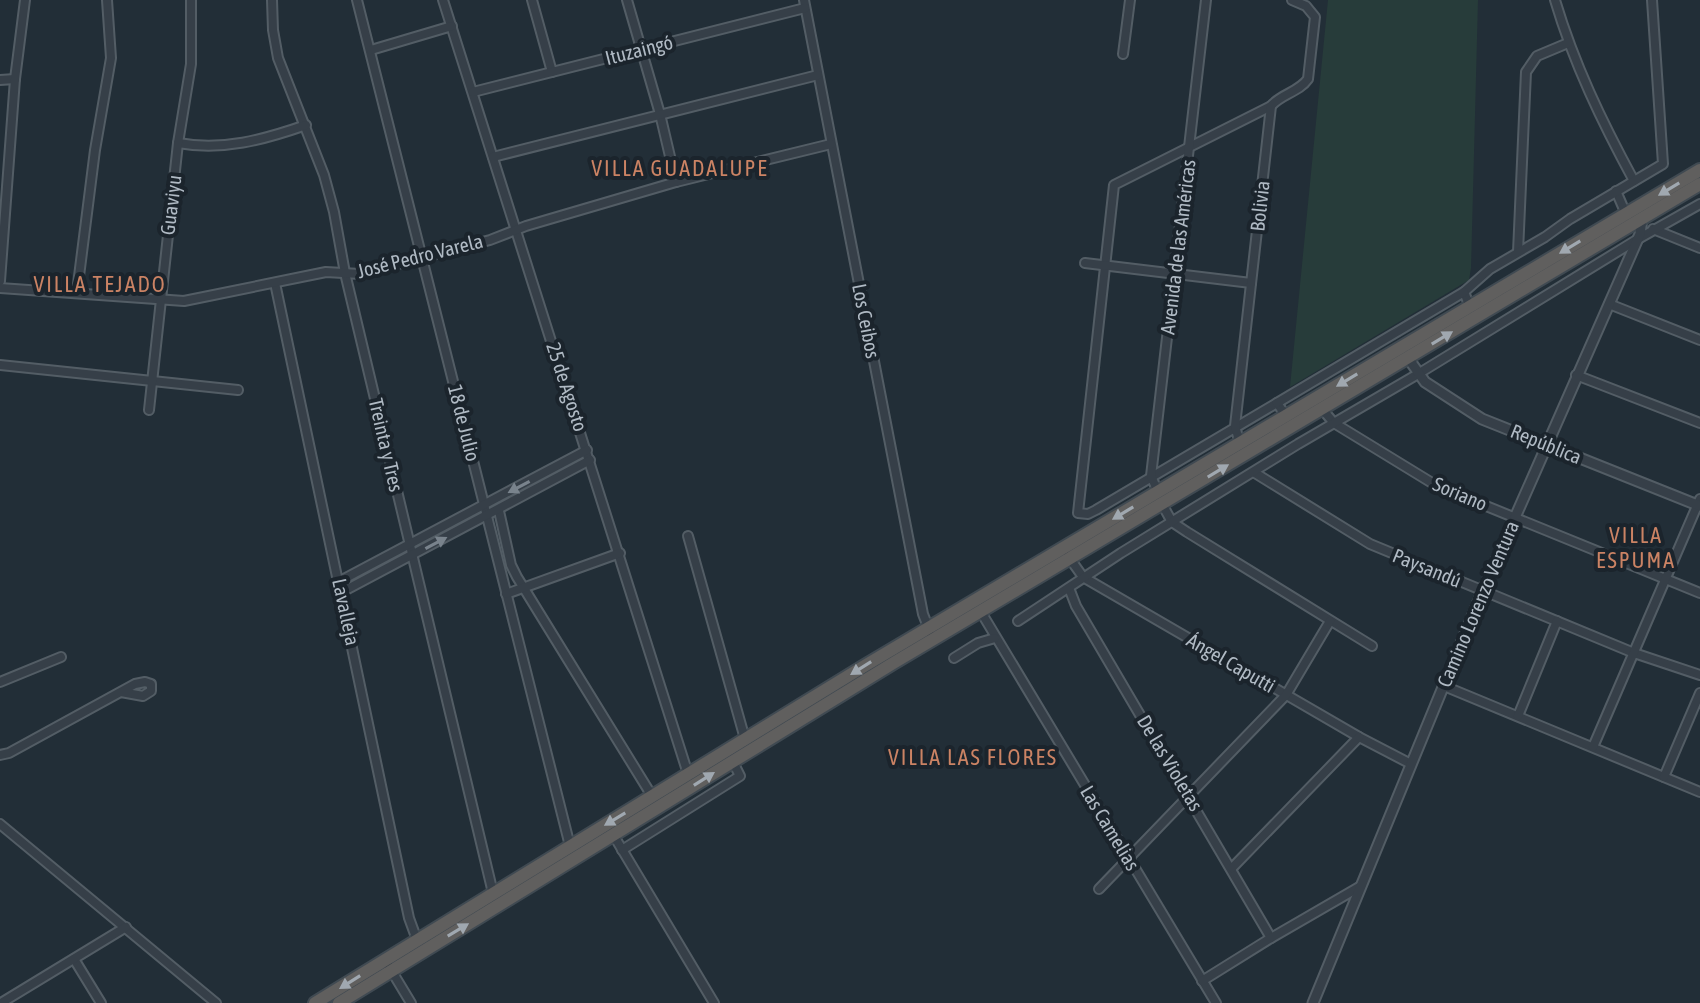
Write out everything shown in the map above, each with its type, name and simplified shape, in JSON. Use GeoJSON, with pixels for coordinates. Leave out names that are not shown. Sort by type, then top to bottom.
{"type":"FeatureCollection","features":[{"type":"Feature","properties":{"kind":"highway"},"geometry":{"type":"LineString","coordinates":[[339,1003],[417,940],[493,893],[745,739],[931,634],[1160,498],[1322,409],[1586,253],[1700,170]]}},
{"type":"Feature","properties":{"kind":"highway"},"geometry":{"type":"LineString","coordinates":[[1160,498],[1240,444],[1470,307],[1700,184]]}},
{"type":"Feature","properties":{"kind":"highway"},"geometry":{"type":"LineString","coordinates":[[315,1003],[388,965],[614,836],[931,634],[981,612],[1067,554]]}},
{"type":"Feature","properties":{"kind":"street"},"geometry":{"type":"LineString","coordinates":[[0,281],[15,79],[25,0]]}},
{"type":"Feature","properties":{"kind":"street"},"geometry":{"type":"LineString","coordinates":[[77,292],[95,150],[111,58],[107,0]]}},
{"type":"Feature","properties":{"kind":"street","name":"Guaviyu"},"geometry":{"type":"LineString","coordinates":[[149,410],[178,143],[191,64],[191,0]]}},
{"type":"Feature","properties":{"kind":"street","name":"Treinta y Tres"},"geometry":{"type":"LineString","coordinates":[[272,0],[278,58],[306,125],[334,212],[345,273],[493,893]]}},
{"type":"Feature","properties":{"kind":"street","name":"18 de Julio"},"geometry":{"type":"LineString","coordinates":[[357,0],[570,846]]}},
{"type":"Feature","properties":{"kind":"street","name":"25 de Agosto"},"geometry":{"type":"LineString","coordinates":[[443,0],[688,774]]}},
{"type":"Feature","properties":{"kind":"street"},"geometry":{"type":"LineString","coordinates":[[532,0],[552,72]]}},
{"type":"Feature","properties":{"kind":"street"},"geometry":{"type":"LineString","coordinates":[[627,0],[676,182]]}},
{"type":"Feature","properties":{"kind":"street"},"geometry":{"type":"LineString","coordinates":[[1123,54],[1130,0]]}},
{"type":"Feature","properties":{"kind":"street","name":"Avenida de las Américas"},"geometry":{"type":"LineString","coordinates":[[1151,476],[1206,0]]}},
{"type":"Feature","properties":{"kind":"street"},"geometry":{"type":"LineString","coordinates":[[1292,0],[1306,6],[1315,17],[1308,79],[1304,85],[1271,106],[1114,185],[1078,513],[1088,514],[1096,510],[1235,426],[1259,416],[1464,292],[1490,269],[1663,164],[1652,0]]}},
{"type":"Feature","properties":{"kind":"street"},"geometry":{"type":"LineString","coordinates":[[1555,0],[1568,43],[1603,123],[1634,181]]}},
{"type":"Feature","properties":{"kind":"street","name":"Ituzaingó"},"geometry":{"type":"LineString","coordinates":[[473,92],[804,4]]}},
{"type":"Feature","properties":{"kind":"street","name":"Los Ceibos"},"geometry":{"type":"LineString","coordinates":[[804,4],[931,634]]}},
{"type":"Feature","properties":{"kind":"street"},"geometry":{"type":"LineString","coordinates":[[371,50],[452,26]]}},
{"type":"Feature","properties":{"kind":"street"},"geometry":{"type":"LineString","coordinates":[[1518,252],[1526,72],[1537,56],[1568,43]]}},
{"type":"Feature","properties":{"kind":"street"},"geometry":{"type":"LineString","coordinates":[[493,157],[818,75]]}},
{"type":"Feature","properties":{"kind":"street"},"geometry":{"type":"LineString","coordinates":[[0,80],[15,79]]}},
{"type":"Feature","properties":{"kind":"street","name":"Bolivia"},"geometry":{"type":"LineString","coordinates":[[1240,444],[1235,426],[1271,106]]}},
{"type":"Feature","properties":{"kind":"street"},"geometry":{"type":"LineString","coordinates":[[178,143],[206,148],[237,145],[306,125]]}},
{"type":"Feature","properties":{"kind":"street","name":"José Pedro Varela"},"geometry":{"type":"LineString","coordinates":[[0,288],[159,301],[197,299],[326,272],[360,274],[422,259],[676,182],[831,144]]}},
{"type":"Feature","properties":{"kind":"street"},"geometry":{"type":"LineString","coordinates":[[1616,191],[1637,216],[1654,230],[1700,248]]}},
{"type":"Feature","properties":{"kind":"street"},"geometry":{"type":"LineString","coordinates":[[1018,621],[1172,522],[1700,204]]}},
{"type":"Feature","properties":{"kind":"street","name":"Camino Lorenzo Ventura"},"geometry":{"type":"LineString","coordinates":[[1313,1003],[1514,517],[1638,239],[1637,216]]}},
{"type":"Feature","properties":{"kind":"street"},"geometry":{"type":"LineString","coordinates":[[1586,253],[1593,266]]}},
{"type":"Feature","properties":{"kind":"street"},"geometry":{"type":"LineString","coordinates":[[1085,263],[1251,283]]}},
{"type":"Feature","properties":{"kind":"street"},"geometry":{"type":"LineString","coordinates":[[1539,281],[1547,294]]}},
{"type":"Feature","properties":{"kind":"street","name":"Lavalleja"},"geometry":{"type":"LineString","coordinates":[[275,283],[409,918],[417,940]]}},
{"type":"Feature","properties":{"kind":"street"},"geometry":{"type":"LineString","coordinates":[[1464,292],[1470,307]]}},
{"type":"Feature","properties":{"kind":"street"},"geometry":{"type":"LineString","coordinates":[[1609,304],[1700,340]]}},
{"type":"Feature","properties":{"kind":"street","name":"República"},"geometry":{"type":"LineString","coordinates":[[1408,358],[1418,374],[1434,389],[1482,419],[1699,503]]}},
{"type":"Feature","properties":{"kind":"street"},"geometry":{"type":"LineString","coordinates":[[0,365],[238,390]]}},
{"type":"Feature","properties":{"kind":"street"},"geometry":{"type":"LineString","coordinates":[[1576,375],[1700,423]]}},
{"type":"Feature","properties":{"kind":"street"},"geometry":{"type":"LineString","coordinates":[[1277,403],[1286,416]]}},
{"type":"Feature","properties":{"kind":"street","name":"Soriano"},"geometry":{"type":"LineString","coordinates":[[1322,409],[1334,423],[1437,486],[1700,593]]}},
{"type":"Feature","properties":{"kind":"street"},"geometry":{"type":"LineString","coordinates":[[340,581],[587,450]]}},
{"type":"Feature","properties":{"kind":"street"},"geometry":{"type":"LineString","coordinates":[[342,592],[590,460]]}},
{"type":"Feature","properties":{"kind":"street","name":"Paysandú"},"geometry":{"type":"LineString","coordinates":[[1255,473],[1370,544],[1634,653],[1700,675]]}},
{"type":"Feature","properties":{"kind":"street"},"geometry":{"type":"LineString","coordinates":[[1151,476],[1172,522],[1372,646]]}},
{"type":"Feature","properties":{"kind":"street"},"geometry":{"type":"LineString","coordinates":[[1593,747],[1699,503]]}},
{"type":"Feature","properties":{"kind":"street"},"geometry":{"type":"LineString","coordinates":[[499,511],[511,565],[652,796]]}},
{"type":"Feature","properties":{"kind":"street"},"geometry":{"type":"LineString","coordinates":[[688,536],[745,739]]}},
{"type":"Feature","properties":{"kind":"street"},"geometry":{"type":"LineString","coordinates":[[506,594],[620,553]]}},
{"type":"Feature","properties":{"kind":"street","name":"Ángel Caputti"},"geometry":{"type":"LineString","coordinates":[[1067,554],[1083,577],[1411,764]]}},
{"type":"Feature","properties":{"kind":"street","name":"De las Violetas"},"geometry":{"type":"LineString","coordinates":[[1069,588],[1076,606],[1271,938]]}},
{"type":"Feature","properties":{"kind":"street","name":"Las Camelias"},"geometry":{"type":"LineString","coordinates":[[981,612],[1216,1003]]}},
{"type":"Feature","properties":{"kind":"street"},"geometry":{"type":"LineString","coordinates":[[1099,889],[1286,695],[1330,621]]}},
{"type":"Feature","properties":{"kind":"street"},"geometry":{"type":"LineString","coordinates":[[1518,716],[1557,621]]}},
{"type":"Feature","properties":{"kind":"street"},"geometry":{"type":"LineString","coordinates":[[954,658],[978,643],[995,638]]}},
{"type":"Feature","properties":{"kind":"street"},"geometry":{"type":"LineString","coordinates":[[0,682],[61,657]]}},
{"type":"Feature","properties":{"kind":"street"},"geometry":{"type":"LineString","coordinates":[[1444,686],[1700,792]]}},
{"type":"Feature","properties":{"kind":"street"},"geometry":{"type":"LineString","coordinates":[[0,755],[121,692]]}},
{"type":"Feature","properties":{"kind":"street"},"geometry":{"type":"LineString","coordinates":[[1664,777],[1700,693]]}},
{"type":"Feature","properties":{"kind":"street"},"geometry":{"type":"LineString","coordinates":[[1232,868],[1359,737]]}},
{"type":"Feature","properties":{"kind":"street"},"geometry":{"type":"LineString","coordinates":[[622,850],[740,776],[733,762]]}},
{"type":"Feature","properties":{"kind":"street"},"geometry":{"type":"LineString","coordinates":[[1,826],[216,1003]]}},
{"type":"Feature","properties":{"kind":"street"},"geometry":{"type":"LineString","coordinates":[[614,836],[714,1003]]}},
{"type":"Feature","properties":{"kind":"street"},"geometry":{"type":"LineString","coordinates":[[1202,981],[1361,886]]}},
{"type":"Feature","properties":{"kind":"street"},"geometry":{"type":"LineString","coordinates":[[1,1003],[126,927]]}},
{"type":"Feature","properties":{"kind":"street"},"geometry":{"type":"LineString","coordinates":[[74,959],[101,1003]]}},
{"type":"Feature","properties":{"kind":"street"},"geometry":{"type":"LineString","coordinates":[[388,965],[411,1003]]}},
{"type":"Feature","properties":{"kind":"green space"},"geometry":{"type":"Polygon","coordinates":[[[1328,0],[1478,0],[1471,268],[1469,280],[1290,387],[1328,0]]]}},
{"type":"Feature","properties":{"kind":"district","name":"VILLA GUADALUPE"},"geometry":{"type":"Point","coordinates":[680,168]}},
{"type":"Feature","properties":{"kind":"district","name":"VILLA TEJADO"},"geometry":{"type":"Point","coordinates":[100,284]}},
{"type":"Feature","properties":{"kind":"district","name":"VILLA ESPUMA"},"geometry":{"type":"Point","coordinates":[1636,548]}},
{"type":"Feature","properties":{"kind":"district","name":"VILLA LAS FLORES"},"geometry":{"type":"Point","coordinates":[973,757]}}]}
